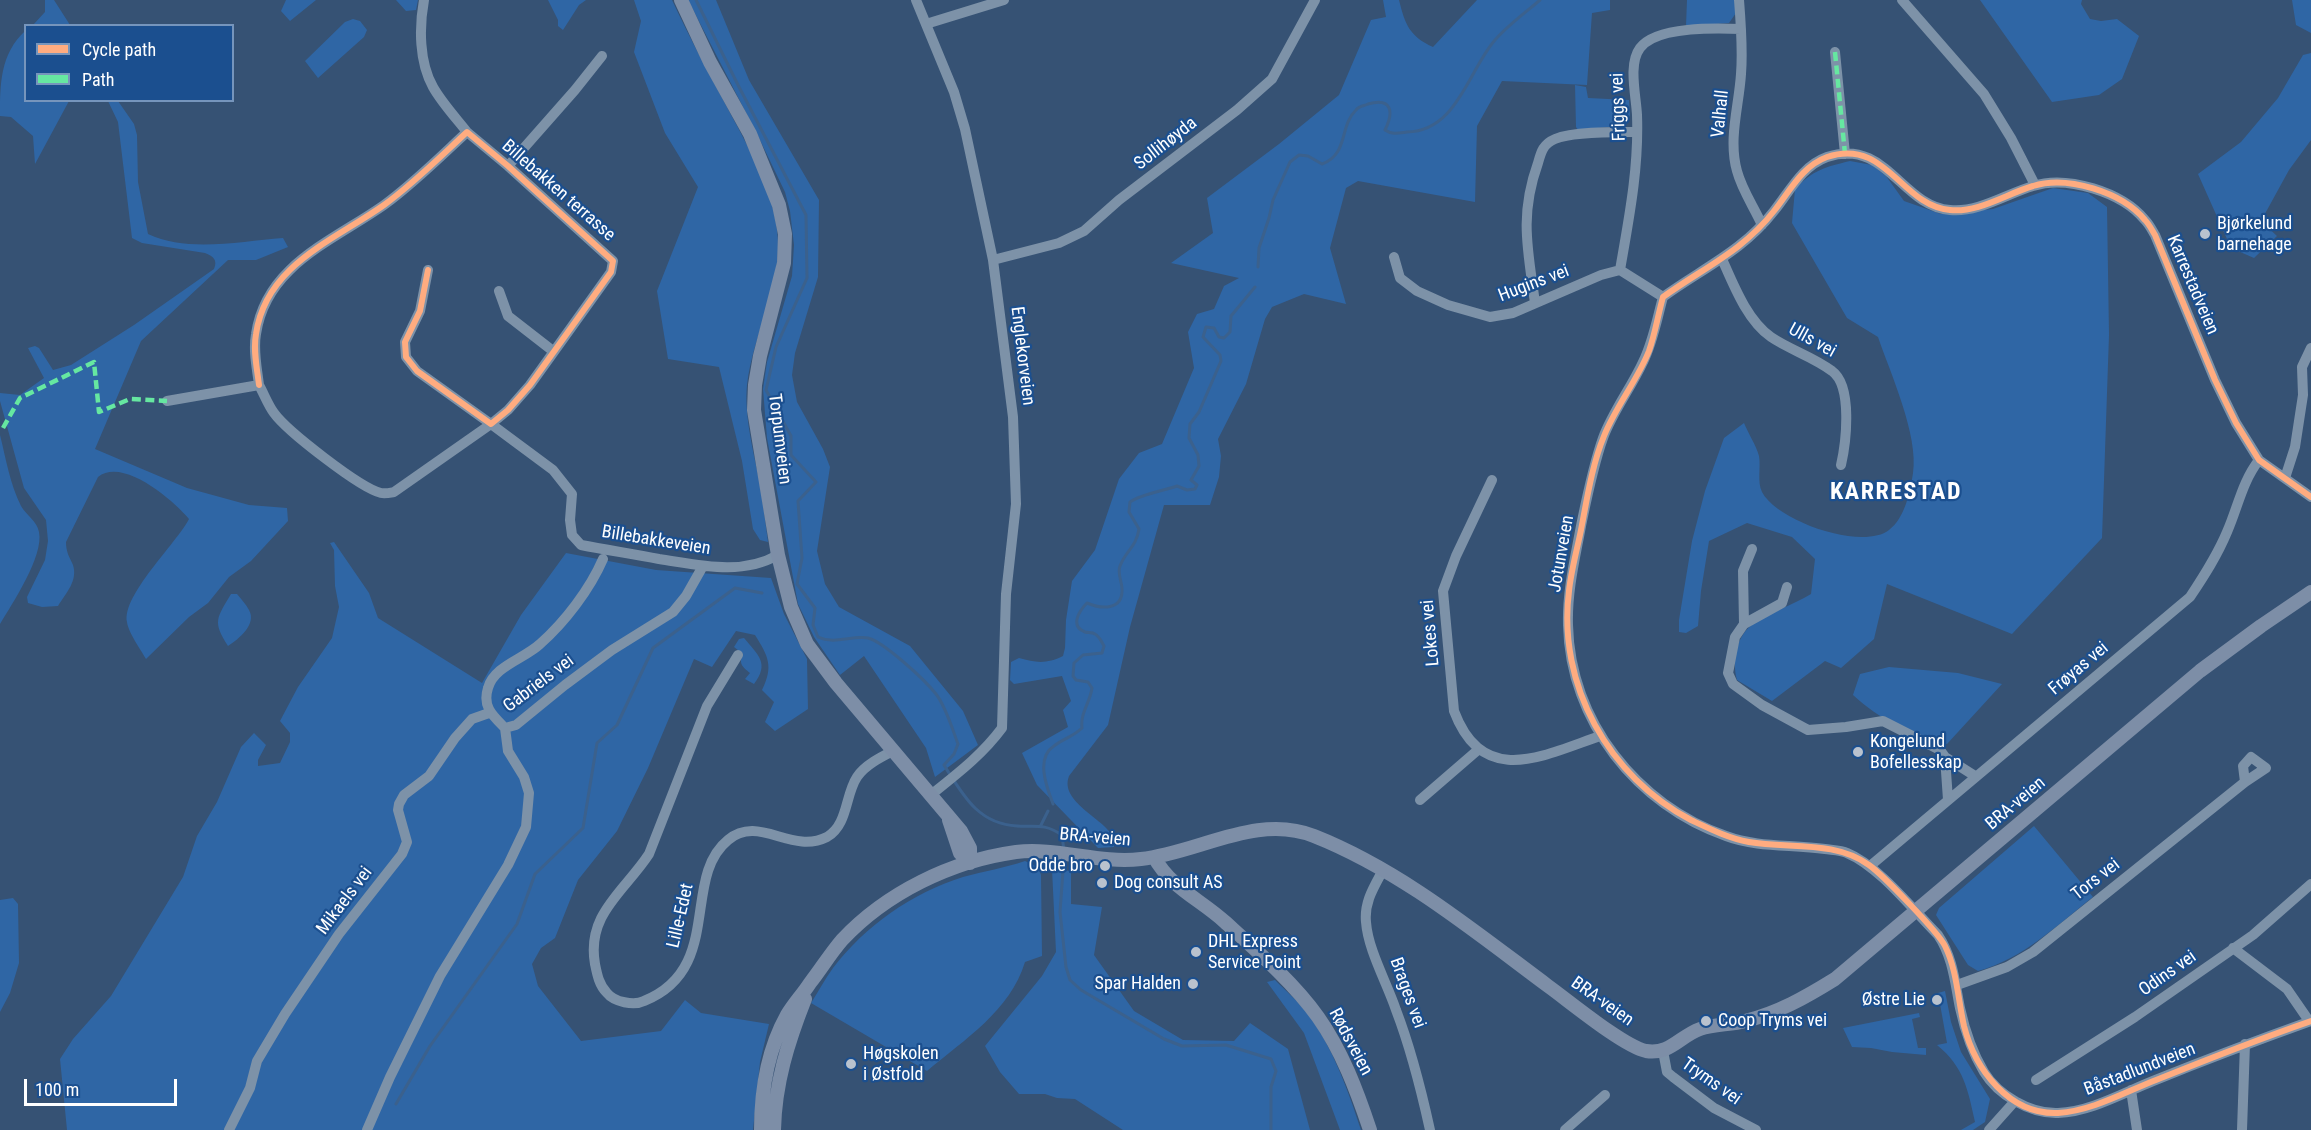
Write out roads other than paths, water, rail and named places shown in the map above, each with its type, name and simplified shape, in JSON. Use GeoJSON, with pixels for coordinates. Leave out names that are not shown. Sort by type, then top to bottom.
{"type":"FeatureCollection","features":[{"type":"Feature","properties":{"kind":"main road","name":"Torpumveien"},"geometry":{"type":"LineString","coordinates":[[681,0],[710,62],[760,157],[779,205],[783,224],[784,263],[760,356],[754,386],[754,410],[778,555],[791,607],[807,644],[855,707],[893,751],[937,790],[948,816],[961,831],[970,848],[970,863]]}},
{"type":"Feature","properties":{"kind":"main road","name":"BRA-veien"},"geometry":{"type":"LineString","coordinates":[[761,1130],[763,1095],[769,1064],[786,1018],[841,942],[868,916],[917,884],[970,863],[1019,852],[1064,854],[1119,861],[1154,857],[1244,833],[1280,828],[1315,836],[1407,884],[1634,1047],[1663,1051],[1700,1029],[1777,1012],[1806,998],[1834,979],[2200,672],[2260,626],[2311,592]]}},
{"type":"Feature","properties":{"kind":"main road","name":"Rødsveien"},"geometry":{"type":"LineString","coordinates":[[1154,857],[1171,881],[1227,923],[1318,1017],[1340,1055],[1370,1130]]}},
{"type":"Feature","properties":{"kind":"main road","name":"BRA-veien"},"geometry":{"type":"LineString","coordinates":[[774,1130],[780,1070],[812,981]]}},
{"type":"Feature","properties":{"kind":"street"},"geometry":{"type":"LineString","coordinates":[[424,0],[421,19],[426,69],[433,87],[467,132]]}},
{"type":"Feature","properties":{"kind":"street","name":"Englekorveien"},"geometry":{"type":"LineString","coordinates":[[916,0],[954,92],[965,129],[993,261],[1012,417],[1016,504],[1006,594],[1002,728],[988,746],[937,790]]}},
{"type":"Feature","properties":{"kind":"street"},"geometry":{"type":"LineString","coordinates":[[926,24],[1004,0]]}},
{"type":"Feature","properties":{"kind":"street","name":"Sollihøyda"},"geometry":{"type":"LineString","coordinates":[[993,261],[1059,243],[1084,231],[1119,200],[1237,110],[1272,79],[1315,0]]}},
{"type":"Feature","properties":{"kind":"street","name":"Valhall"},"geometry":{"type":"LineString","coordinates":[[1739,0],[1742,60],[1733,135],[1734,153],[1736,169],[1742,186],[1762,225]]}},
{"type":"Feature","properties":{"kind":"street"},"geometry":{"type":"LineString","coordinates":[[1902,0],[1984,94],[2035,185]]}},
{"type":"Feature","properties":{"kind":"street","name":"Friggs vei"},"geometry":{"type":"LineString","coordinates":[[1620,270],[1636,172],[1634,62],[1640,48],[1649,40],[1667,33],[1741,29]]}},
{"type":"Feature","properties":{"kind":"street"},"geometry":{"type":"LineString","coordinates":[[1835,52],[1845,154]]}},
{"type":"Feature","properties":{"kind":"street","name":"Billebakken terrasse"},"geometry":{"type":"LineString","coordinates":[[508,166],[602,56]]}},
{"type":"Feature","properties":{"kind":"street","name":"Billebakken terrasse"},"geometry":{"type":"LineString","coordinates":[[467,132],[613,261],[611,272],[530,385],[508,410],[394,492],[383,494],[372,490],[322,456],[289,430],[274,414],[259,385],[255,356],[256,333],[270,293],[282,276],[298,262],[385,204],[467,132]]}},
{"type":"Feature","properties":{"kind":"street"},"geometry":{"type":"LineString","coordinates":[[1535,303],[1526,237],[1526,208],[1544,146],[1556,138],[1603,132],[1637,132]]}},
{"type":"Feature","properties":{"kind":"street","name":"Karrestadveien"},"geometry":{"type":"LineString","coordinates":[[1664,297],[1743,245],[1762,225],[1800,176],[1812,164],[1828,157],[1845,154],[1870,157],[1887,168],[1922,200],[1941,209],[1952,211],[1979,207],[2035,185],[2065,183],[2096,189],[2121,200],[2145,219],[2155,235],[2215,380],[2236,423],[2259,460],[2311,497]]}},
{"type":"Feature","properties":{"kind":"street","name":"Hugins vei"},"geometry":{"type":"LineString","coordinates":[[1394,257],[1400,278],[1417,291],[1467,311],[1490,316],[1513,312],[1601,275],[1620,270]]}},
{"type":"Feature","properties":{"kind":"street","name":"Ulls vei"},"geometry":{"type":"LineString","coordinates":[[1722,260],[1752,318],[1770,337],[1835,373],[1843,389],[1846,415],[1847,440],[1841,465]]}},
{"type":"Feature","properties":{"kind":"street"},"geometry":{"type":"LineString","coordinates":[[428,270],[420,311],[405,342],[406,357],[417,371],[491,424]]}},
{"type":"Feature","properties":{"kind":"street"},"geometry":{"type":"LineString","coordinates":[[1620,270],[1664,297]]}},
{"type":"Feature","properties":{"kind":"street"},"geometry":{"type":"LineString","coordinates":[[500,291],[508,316],[554,351]]}},
{"type":"Feature","properties":{"kind":"street","name":"Jotunveien"},"geometry":{"type":"LineString","coordinates":[[1664,297],[1649,350],[1618,404],[1602,440],[1568,592],[1571,664],[1583,700],[1600,736],[1638,783],[1654,797],[1698,823],[1726,836],[1748,842],[1846,852],[1870,866],[1916,912]]}},
{"type":"Feature","properties":{"kind":"street"},"geometry":{"type":"LineString","coordinates":[[2285,478],[2295,447],[2303,395],[2302,367],[2311,348]]}},
{"type":"Feature","properties":{"kind":"street"},"geometry":{"type":"LineString","coordinates":[[167,401],[259,385]]}},
{"type":"Feature","properties":{"kind":"street","name":"Billebakkeveien"},"geometry":{"type":"LineString","coordinates":[[491,424],[553,470],[572,494],[570,520],[573,535],[581,545],[722,568],[750,566],[766,562],[778,555]]}},
{"type":"Feature","properties":{"kind":"street","name":"Frøyas vei"},"geometry":{"type":"LineString","coordinates":[[1870,866],[2190,597],[2211,566],[2228,531],[2248,474],[2259,460]]}},
{"type":"Feature","properties":{"kind":"street","name":"Lokes vei"},"geometry":{"type":"LineString","coordinates":[[1479,749],[1468,739],[1454,711],[1443,591],[1456,556],[1492,480]]}},
{"type":"Feature","properties":{"kind":"street"},"geometry":{"type":"LineString","coordinates":[[1744,624],[1743,571],[1752,549]]}},
{"type":"Feature","properties":{"kind":"street","name":"Gabriels vei"},"geometry":{"type":"LineString","coordinates":[[603,559],[595,576],[550,634],[531,652],[503,669],[491,680],[486,696],[489,713],[505,728],[516,725],[612,650],[673,612],[686,596],[703,566]]}},
{"type":"Feature","properties":{"kind":"street"},"geometry":{"type":"LineString","coordinates":[[1786,586],[1782,603],[1744,624],[1734,637],[1728,673],[1733,684],[1762,705],[1808,730],[1883,721],[1940,750],[1945,757],[1975,776]]}},
{"type":"Feature","properties":{"kind":"street","name":"Lille-Edet"},"geometry":{"type":"LineString","coordinates":[[738,655],[707,706],[649,854],[608,904],[598,924],[594,956],[597,976],[609,996],[621,1001],[641,1003],[659,994],[675,980],[687,961],[697,937],[707,874],[715,854],[726,841],[738,832],[753,829],[798,842],[828,836],[838,826],[856,778],[881,757],[893,751]]}},
{"type":"Feature","properties":{"kind":"street","name":"Mikaels vei"},"geometry":{"type":"LineString","coordinates":[[229,1130],[250,1088],[257,1061],[285,1014],[339,933],[402,854],[407,842],[398,810],[399,804],[405,795],[423,782],[437,766],[455,738],[472,719],[489,713]]}},
{"type":"Feature","properties":{"kind":"street"},"geometry":{"type":"LineString","coordinates":[[367,1130],[435,985],[508,866],[526,827],[529,792],[524,777],[508,751],[505,728]]}},
{"type":"Feature","properties":{"kind":"street"},"geometry":{"type":"LineString","coordinates":[[1420,800],[1479,749],[1495,757],[1512,761],[1562,749],[1600,736]]}},
{"type":"Feature","properties":{"kind":"street"},"geometry":{"type":"LineString","coordinates":[[1945,757],[1948,800]]}},
{"type":"Feature","properties":{"kind":"street","name":"Tors vei"},"geometry":{"type":"LineString","coordinates":[[1957,985],[2007,967],[2033,952],[2245,782]]}},
{"type":"Feature","properties":{"kind":"street","name":"Brages vei"},"geometry":{"type":"LineString","coordinates":[[1383,870],[1368,897],[1367,930],[1401,1023],[1430,1130]]}},
{"type":"Feature","properties":{"kind":"street","name":"Odins vei"},"geometry":{"type":"LineString","coordinates":[[2036,1080],[2135,1017],[2253,936],[2311,884]]}},
{"type":"Feature","properties":{"kind":"street","name":"Båstadlundveien"},"geometry":{"type":"LineString","coordinates":[[1916,912],[1944,945],[1957,985],[1966,1032],[1973,1054],[1986,1075],[2000,1090],[2015,1101],[2034,1109],[2057,1113],[2092,1106],[2246,1044],[2310,1021]]}},
{"type":"Feature","properties":{"kind":"street"},"geometry":{"type":"LineString","coordinates":[[2233,948],[2287,989],[2310,1021]]}},
{"type":"Feature","properties":{"kind":"street"},"geometry":{"type":"LineString","coordinates":[[2242,1130],[2246,1044]]}},
{"type":"Feature","properties":{"kind":"street","name":"Tryms vei"},"geometry":{"type":"LineString","coordinates":[[1663,1051],[1667,1072],[1681,1084],[1714,1108],[1756,1130]]}},
{"type":"Feature","properties":{"kind":"street"},"geometry":{"type":"LineString","coordinates":[[2131,1090],[2137,1130]]}},
{"type":"Feature","properties":{"kind":"street"},"geometry":{"type":"LineString","coordinates":[[1565,1130],[1605,1095]]}},
{"type":"Feature","properties":{"kind":"street"},"geometry":{"type":"LineString","coordinates":[[1989,1130],[2015,1101]]}},
{"type":"Feature","properties":{"kind":"waterway"},"geometry":{"type":"LineString","coordinates":[[696,0],[806,215],[807,278],[776,347],[766,390],[791,436],[791,455],[816,482],[798,501],[802,558],[797,584],[815,608],[813,625],[818,637],[831,640],[868,638],[884,646],[904,662],[936,694],[946,711],[958,744],[954,754],[944,765],[965,797],[982,814],[992,820],[1003,824],[1045,827],[1056,831],[1062,835],[1064,851]]}},
{"type":"Feature","properties":{"kind":"waterway"},"geometry":{"type":"LineString","coordinates":[[1258,267],[1259,248],[1273,200],[1290,162],[1299,155],[1308,156],[1322,164],[1331,159],[1340,147],[1351,117],[1359,108],[1368,104],[1376,102],[1386,104],[1390,117],[1385,130],[1390,133],[1424,129],[1438,122],[1460,97],[1495,40],[1540,0]]}},
{"type":"Feature","properties":{"kind":"waterway"},"geometry":{"type":"LineString","coordinates":[[1053,804],[1044,774],[1045,758],[1054,746],[1082,728],[1082,718],[1092,688],[1088,682],[1076,680],[1073,676],[1074,663],[1083,655],[1102,653],[1104,646],[1097,635],[1080,629],[1077,618],[1087,603],[1104,607],[1115,605],[1119,601],[1122,586],[1120,566],[1136,541],[1139,529],[1129,512],[1130,502],[1177,486],[1187,490],[1195,489],[1197,485],[1191,480],[1199,466],[1198,455],[1189,438],[1190,424],[1199,412],[1221,361],[1220,355],[1203,337],[1206,327],[1214,328],[1219,337],[1224,338],[1230,332],[1231,316],[1255,287]]}},
{"type":"Feature","properties":{"kind":"waterway"},"geometry":{"type":"LineString","coordinates":[[396,1104],[430,1046],[517,924],[535,874],[583,828],[597,743],[617,725],[653,648],[735,588],[762,593]]}},
{"type":"Feature","properties":{"kind":"waterway"},"geometry":{"type":"LineString","coordinates":[[1041,825],[1048,811]]}},
{"type":"Feature","properties":{"kind":"waterway"},"geometry":{"type":"LineString","coordinates":[[1064,857],[1060,912],[1066,967],[1070,980],[1081,990],[1164,1039],[1182,1046],[1226,1045],[1271,1059],[1276,1071],[1271,1087],[1271,1130]]}},
{"type":"Feature","properties":{"kind":"place","name":"Bjørkelund barnehage"},"geometry":{"type":"Point","coordinates":[2205,234]}},
{"type":"Feature","properties":{"kind":"place","name":"Kongelund Bofellesskap"},"geometry":{"type":"Point","coordinates":[1858,752]}},
{"type":"Feature","properties":{"kind":"place","name":"Odde bro"},"geometry":{"type":"Point","coordinates":[1105,866]}},
{"type":"Feature","properties":{"kind":"place","name":"Dog consult AS"},"geometry":{"type":"Point","coordinates":[1102,883]}},
{"type":"Feature","properties":{"kind":"place","name":"DHL Express Service Point"},"geometry":{"type":"Point","coordinates":[1196,952]}},
{"type":"Feature","properties":{"kind":"place","name":"Spar Halden"},"geometry":{"type":"Point","coordinates":[1193,984]}},
{"type":"Feature","properties":{"kind":"place","name":"Østre Lie"},"geometry":{"type":"Point","coordinates":[1937,1000]}},
{"type":"Feature","properties":{"kind":"place","name":"Coop Tryms vei"},"geometry":{"type":"Point","coordinates":[1706,1021]}},
{"type":"Feature","properties":{"kind":"place","name":"Høgskolen i Østfold"},"geometry":{"type":"Point","coordinates":[851,1064]}},
{"type":"Feature","properties":{"kind":"district","name":"KARRESTAD"},"geometry":{"type":"Point","coordinates":[1896,493]}}]}
